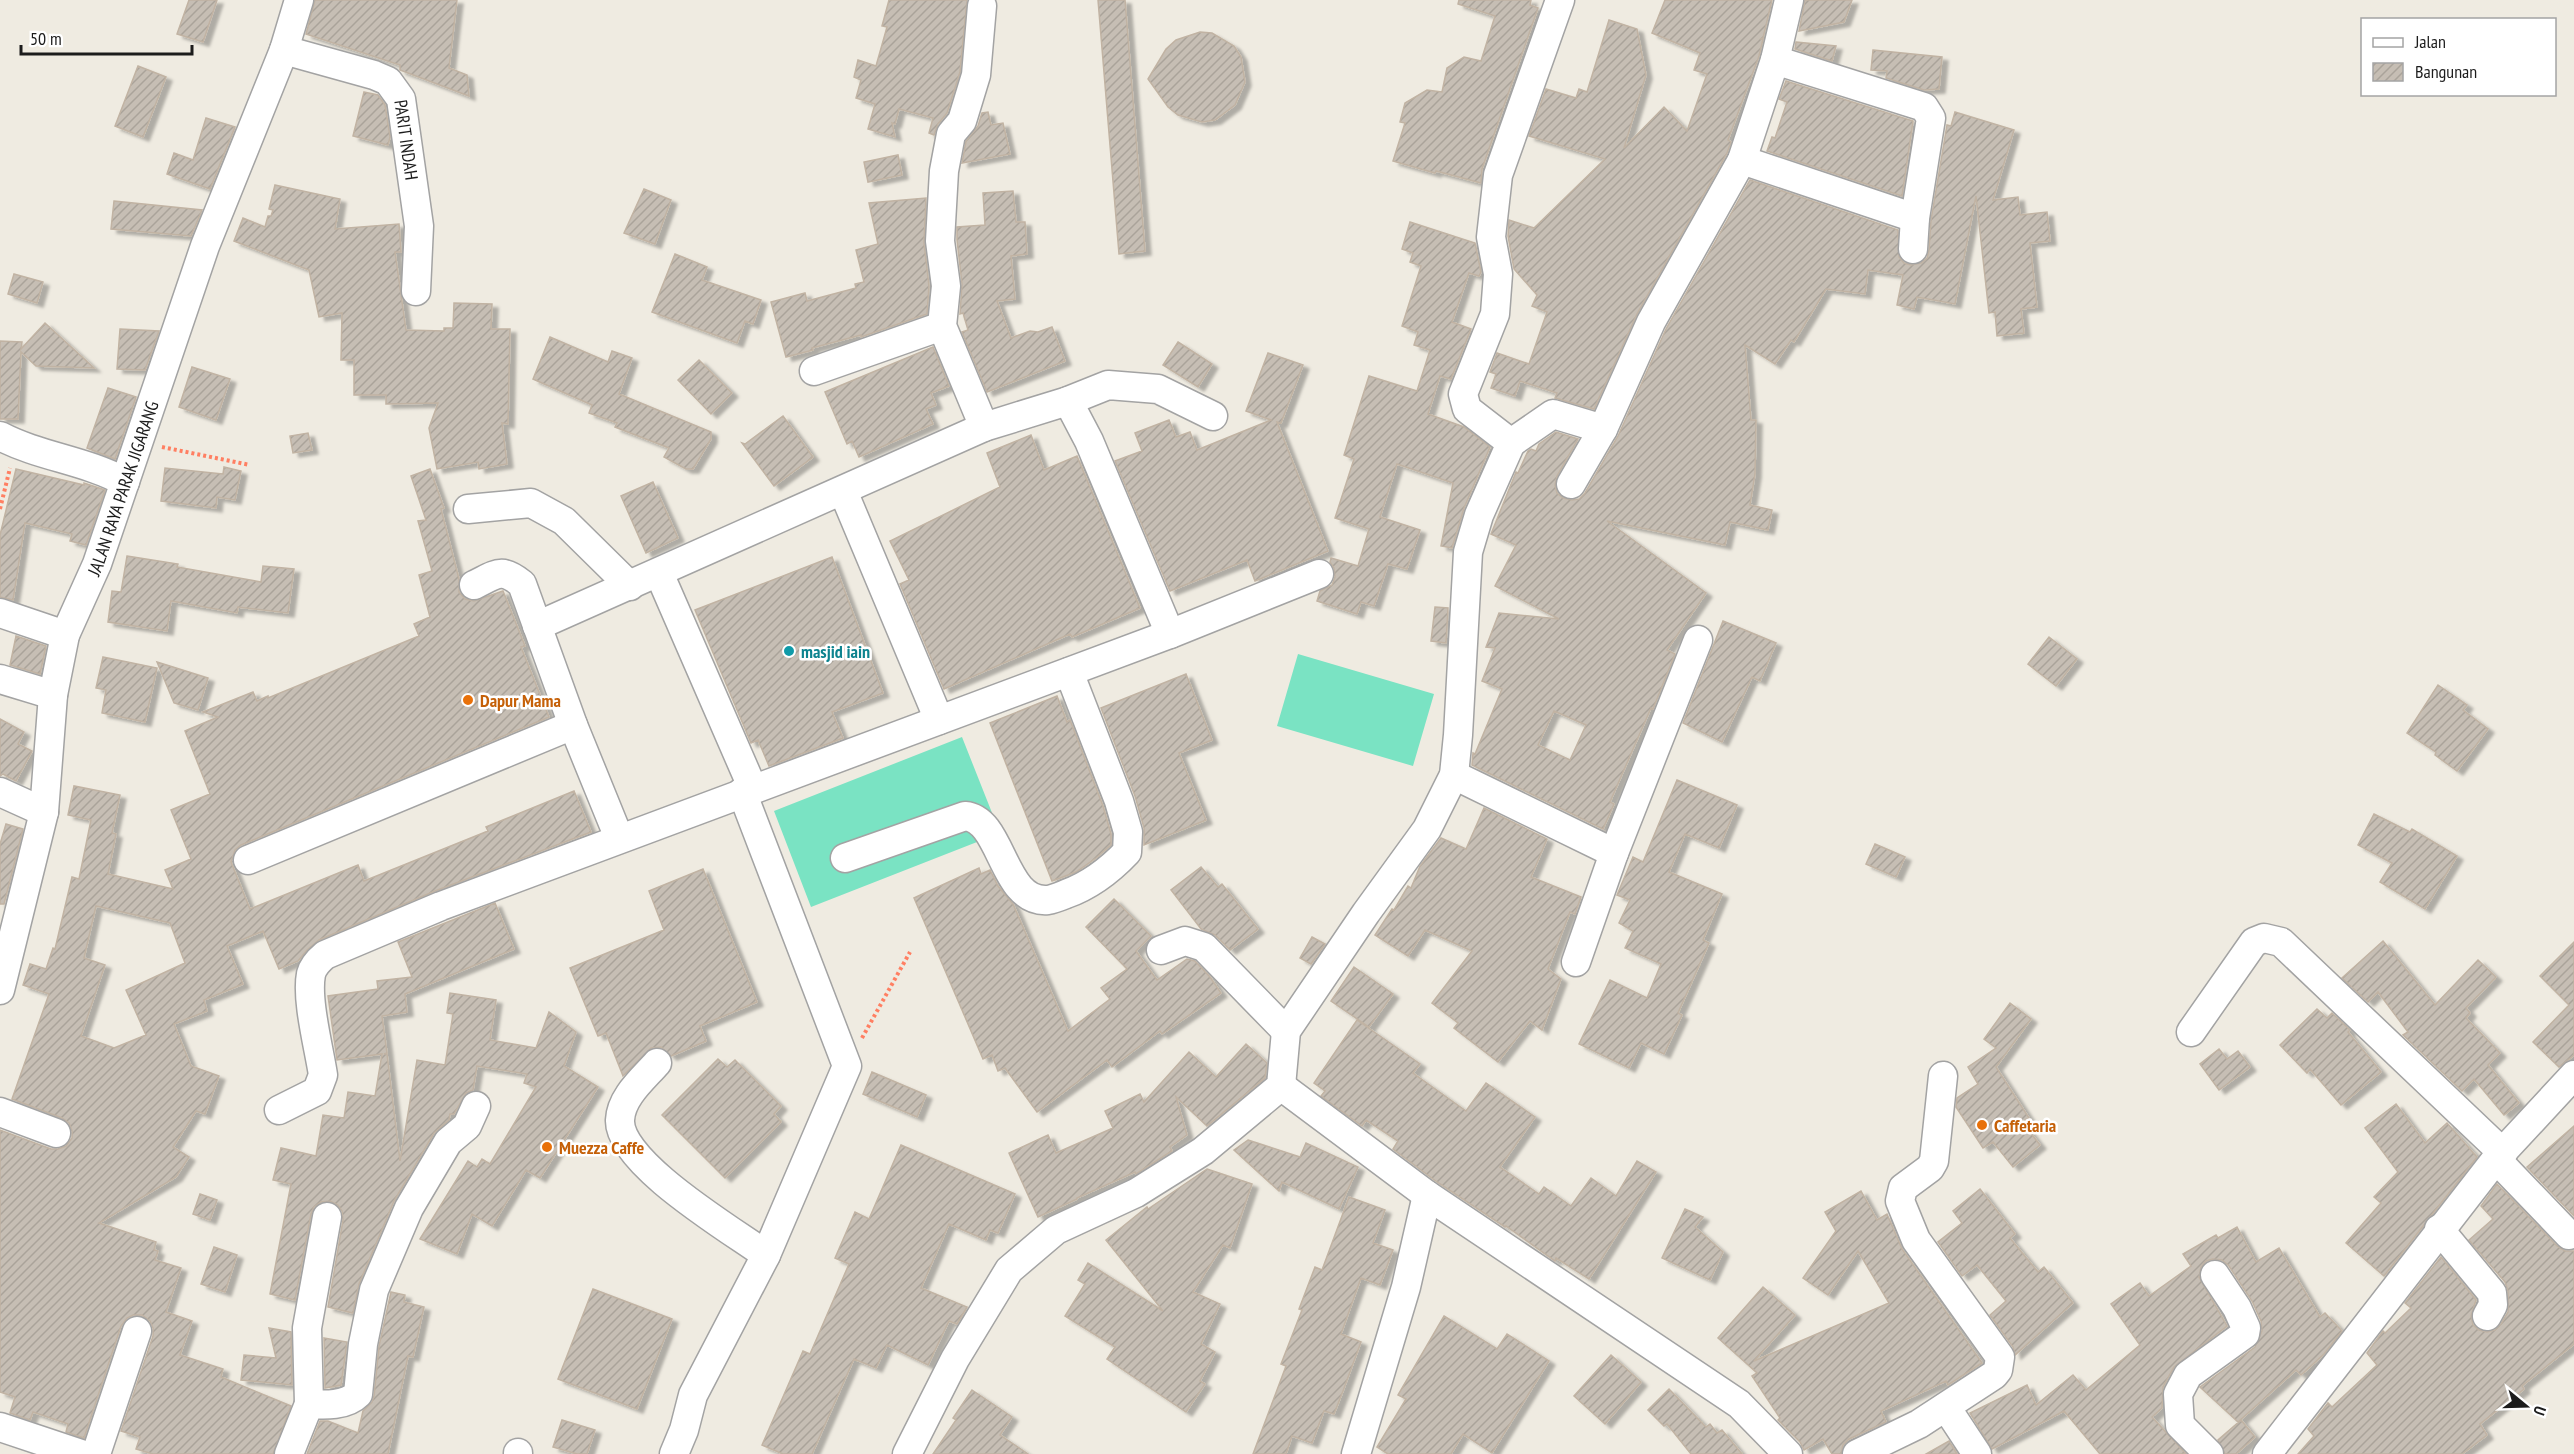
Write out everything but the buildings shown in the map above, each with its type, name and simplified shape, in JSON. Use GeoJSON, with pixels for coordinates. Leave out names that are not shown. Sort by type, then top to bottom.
{"type":"FeatureCollection","features":[{"type":"Feature","properties":{"kind":"street"},"geometry":{"type":"LineString","coordinates":[[1510,442],[1467,409],[1464,394],[1495,314],[1498,274],[1491,237],[1498,175],[1560,0]]}},
{"type":"Feature","properties":{"kind":"street"},"geometry":{"type":"LineString","coordinates":[[1570,484],[1604,429],[1651,322],[1742,160],[1774,60],[1789,0]]}},
{"type":"Feature","properties":{"kind":"street","name":"JALAN RAYA PARAK JIGARANG"},"geometry":{"type":"LineString","coordinates":[[0,990],[44,812],[53,694],[65,635],[97,564],[205,246],[284,50],[296,2]]}},
{"type":"Feature","properties":{"kind":"street"},"geometry":{"type":"LineString","coordinates":[[982,6],[976,75],[962,121],[951,134],[944,171],[940,241],[946,286],[942,326],[984,428]]}},
{"type":"Feature","properties":{"kind":"street","name":"PARIT INDAH"},"geometry":{"type":"LineString","coordinates":[[284,50],[388,81],[401,99],[419,226],[416,291]]}},
{"type":"Feature","properties":{"kind":"street"},"geometry":{"type":"LineString","coordinates":[[1774,60],[1927,110],[1931,118],[1915,218],[1913,249]]}},
{"type":"Feature","properties":{"kind":"street"},"geometry":{"type":"LineString","coordinates":[[1742,160],[1915,218]]}},
{"type":"Feature","properties":{"kind":"street"},"geometry":{"type":"LineString","coordinates":[[814,371],[942,326]]}},
{"type":"Feature","properties":{"kind":"street"},"geometry":{"type":"LineString","coordinates":[[537,626],[984,428],[1068,401],[1108,385],[1158,389],[1213,416]]}},
{"type":"Feature","properties":{"kind":"street"},"geometry":{"type":"LineString","coordinates":[[1068,401],[1089,441],[1170,634]]}},
{"type":"Feature","properties":{"kind":"street"},"geometry":{"type":"LineString","coordinates":[[907,1454],[955,1359],[1009,1270],[1056,1230],[1136,1193],[1203,1151],[1281,1086],[1286,1031],[1366,913],[1427,829],[1454,775],[1468,552],[1479,515],[1510,442],[1553,414],[1604,429]]}},
{"type":"Feature","properties":{"kind":"street"},"geometry":{"type":"LineString","coordinates":[[7,439],[102,469],[125,482]]}},
{"type":"Feature","properties":{"kind":"street"},"geometry":{"type":"LineString","coordinates":[[843,491],[939,720]]}},
{"type":"Feature","properties":{"kind":"street"},"geometry":{"type":"LineString","coordinates":[[468,509],[531,503],[564,521],[630,586]]}},
{"type":"Feature","properties":{"kind":"street"},"geometry":{"type":"LineString","coordinates":[[659,573],[748,791],[847,1066],[766,1255],[693,1395],[674,1454]]}},
{"type":"Feature","properties":{"kind":"street"},"geometry":{"type":"LineString","coordinates":[[474,585],[497,574],[510,574],[522,584],[573,725],[619,838]]}},
{"type":"Feature","properties":{"kind":"street"},"geometry":{"type":"LineString","coordinates":[[279,1110],[317,1091],[320,1086],[322,1075],[311,996],[311,973],[316,963],[325,955],[441,906],[1170,634],[1319,574]]}},
{"type":"Feature","properties":{"kind":"street"},"geometry":{"type":"LineString","coordinates":[[0,613],[65,635]]}},
{"type":"Feature","properties":{"kind":"street"},"geometry":{"type":"LineString","coordinates":[[1576,962],[1614,853],[1698,640]]}},
{"type":"Feature","properties":{"kind":"street"},"geometry":{"type":"LineString","coordinates":[[845,858],[964,816],[973,817],[984,826],[1014,879],[1029,896],[1048,900],[1080,889],[1106,874],[1127,852],[1128,832],[1119,801],[1069,672]]}},
{"type":"Feature","properties":{"kind":"street"},"geometry":{"type":"LineString","coordinates":[[0,679],[53,694]]}},
{"type":"Feature","properties":{"kind":"street"},"geometry":{"type":"LineString","coordinates":[[248,860],[573,725]]}},
{"type":"Feature","properties":{"kind":"street"},"geometry":{"type":"LineString","coordinates":[[1454,775],[1614,853]]}},
{"type":"Feature","properties":{"kind":"street"},"geometry":{"type":"LineString","coordinates":[[0,792],[44,812]]}},
{"type":"Feature","properties":{"kind":"street"},"geometry":{"type":"LineString","coordinates":[[2191,1032],[2254,942],[2264,939],[2281,942],[2499,1156],[2569,1235]]}},
{"type":"Feature","properties":{"kind":"street"},"geometry":{"type":"LineString","coordinates":[[1161,950],[1185,941],[1204,947],[1286,1031]]}},
{"type":"Feature","properties":{"kind":"street"},"geometry":{"type":"LineString","coordinates":[[657,1063],[626,1099],[620,1122],[625,1142],[641,1161],[673,1190],[766,1255]]}},
{"type":"Feature","properties":{"kind":"street"},"geometry":{"type":"LineString","coordinates":[[2267,1454],[2439,1229],[2499,1156],[2574,1075]]}},
{"type":"Feature","properties":{"kind":"street"},"geometry":{"type":"LineString","coordinates":[[1857,1454],[1919,1424],[1994,1375],[2000,1364],[2000,1358],[1917,1240],[1900,1201],[1903,1188],[1930,1168],[1934,1161],[1943,1076]]}},
{"type":"Feature","properties":{"kind":"street"},"geometry":{"type":"LineString","coordinates":[[1281,1086],[1427,1195],[1739,1404],[1788,1454]]}},
{"type":"Feature","properties":{"kind":"street"},"geometry":{"type":"LineString","coordinates":[[309,1404],[328,1405],[350,1400],[358,1394],[363,1344],[374,1290],[409,1208],[448,1142],[467,1126],[476,1106]]}},
{"type":"Feature","properties":{"kind":"street"},"geometry":{"type":"LineString","coordinates":[[0,1112],[56,1133]]}},
{"type":"Feature","properties":{"kind":"street"},"geometry":{"type":"LineString","coordinates":[[1359,1453],[1406,1287],[1427,1195]]}},
{"type":"Feature","properties":{"kind":"street"},"geometry":{"type":"LineString","coordinates":[[289,1454],[309,1404],[307,1328],[327,1217]]}},
{"type":"Feature","properties":{"kind":"street"},"geometry":{"type":"LineString","coordinates":[[2439,1229],[2492,1293],[2493,1305],[2487,1316]]}},
{"type":"Feature","properties":{"kind":"street"},"geometry":{"type":"LineString","coordinates":[[2209,1454],[2180,1425],[2178,1394],[2188,1375],[2245,1334],[2246,1328],[2237,1308],[2215,1275]]}},
{"type":"Feature","properties":{"kind":"street"},"geometry":{"type":"LineString","coordinates":[[96,1454],[137,1331]]}},
{"type":"Feature","properties":{"kind":"street"},"geometry":{"type":"LineString","coordinates":[[1946,1407],[1977,1454]]}},
{"type":"Feature","properties":{"kind":"street"},"geometry":{"type":"LineString","coordinates":[[0,1427],[81,1454]]}},
{"type":"Feature","properties":{"kind":"path"},"geometry":{"type":"LineString","coordinates":[[0,509],[7,439]]}},
{"type":"Feature","properties":{"kind":"path"},"geometry":{"type":"LineString","coordinates":[[138,442],[250,465]]}},
{"type":"Feature","properties":{"kind":"path"},"geometry":{"type":"LineString","coordinates":[[847,1066],[910,952]]}},
{"type":"Feature","properties":{"kind":"green space"},"geometry":{"type":"Polygon","coordinates":[[[1298,654],[1434,694],[1413,766],[1277,726],[1298,654]]]}},
{"type":"Feature","properties":{"kind":"green space"},"geometry":{"type":"Polygon","coordinates":[[[962,737],[1000,833],[811,907],[774,811],[962,737]]]}},
{"type":"Feature","properties":{"kind":"place","name":"masjid iain"},"geometry":{"type":"Point","coordinates":[789,651]}},
{"type":"Feature","properties":{"kind":"place","name":"Dapur Mama"},"geometry":{"type":"Point","coordinates":[468,700]}},
{"type":"Feature","properties":{"kind":"place","name":"Caffetaria"},"geometry":{"type":"Point","coordinates":[1982,1125]}},
{"type":"Feature","properties":{"kind":"place","name":"Muezza Caffe"},"geometry":{"type":"Point","coordinates":[547,1147]}}]}
